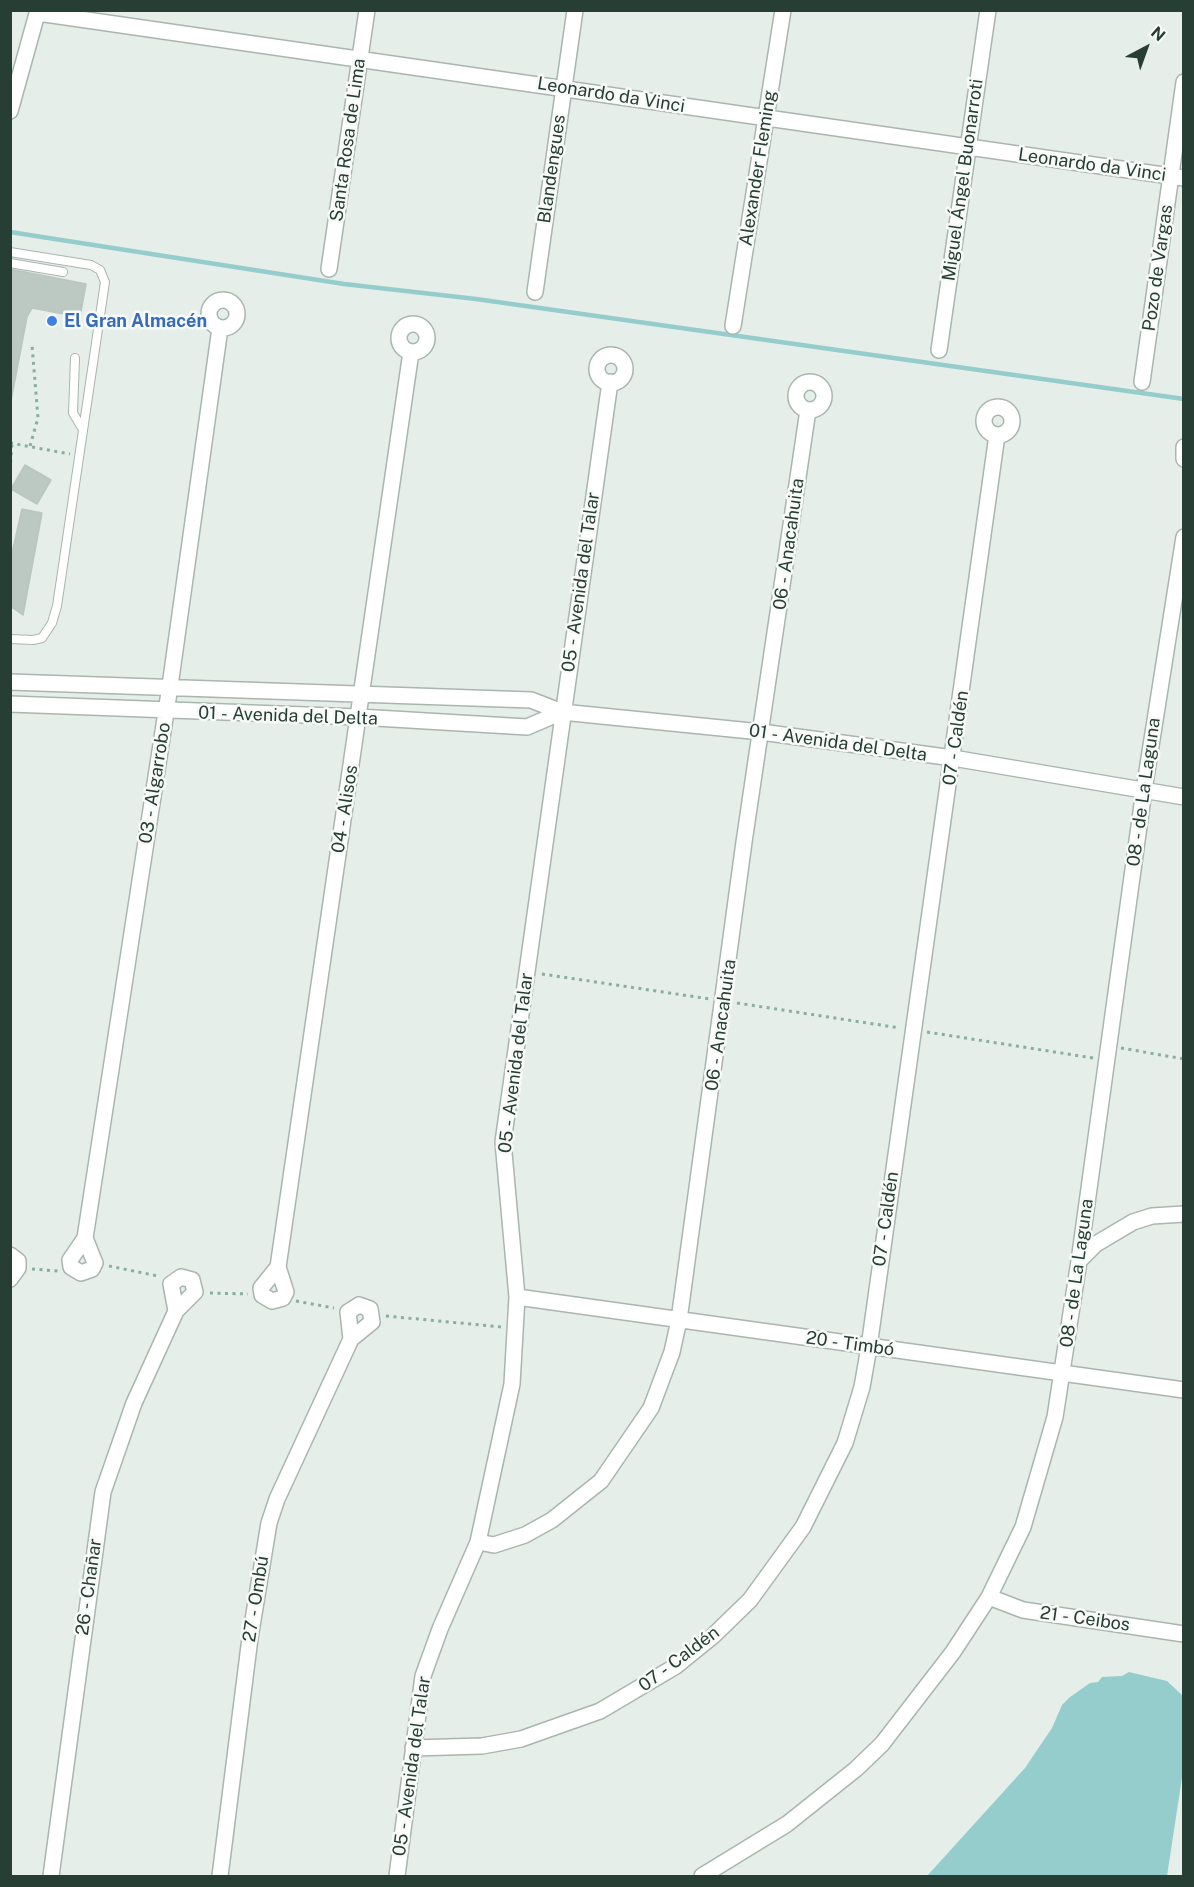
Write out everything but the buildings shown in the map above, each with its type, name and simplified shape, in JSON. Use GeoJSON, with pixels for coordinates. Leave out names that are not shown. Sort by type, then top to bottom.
{"type":"FeatureCollection","features":[{"type":"Feature","properties":{"kind":"street","name":"Santa Rosa de Lima"},"geometry":{"type":"LineString","coordinates":[[329,270],[367,10]]}},
{"type":"Feature","properties":{"kind":"street","name":"Blandengues"},"geometry":{"type":"LineString","coordinates":[[535,292],[575,10]]}},
{"type":"Feature","properties":{"kind":"street","name":"Alexander Fleming"},"geometry":{"type":"LineString","coordinates":[[733,326],[783,10]]}},
{"type":"Feature","properties":{"kind":"street","name":"Miguel Ángel Buonarroti"},"geometry":{"type":"LineString","coordinates":[[939,350],[988,10]]}},
{"type":"Feature","properties":{"kind":"street","name":"Leonardo da Vinci"},"geometry":{"type":"LineString","coordinates":[[38,12],[563,88],[766,120],[1177,177]]}},
{"type":"Feature","properties":{"kind":"street"},"geometry":{"type":"LineString","coordinates":[[10,111],[38,12]]}},
{"type":"Feature","properties":{"kind":"street","name":"Pozo de Vargas"},"geometry":{"type":"LineString","coordinates":[[1142,382],[1177,177],[1184,82]]}},
{"type":"Feature","properties":{"kind":"street","name":"03 - Algarrobo"},"geometry":{"type":"LineString","coordinates":[[85,1238],[170,686],[220,328]]}},
{"type":"Feature","properties":{"kind":"street","name":"04 - Alisos"},"geometry":{"type":"LineString","coordinates":[[278,1267],[411,352]]}},
{"type":"Feature","properties":{"kind":"street","name":"05 - Avenida del Talar"},"geometry":{"type":"LineString","coordinates":[[398,1876],[418,1700],[426,1665],[478,1542],[512,1384],[517,1297],[503,1142],[610,382]]}},
{"type":"Feature","properties":{"kind":"street","name":"06 - Anacahuita"},"geometry":{"type":"LineString","coordinates":[[478,1542],[494,1545],[525,1534],[552,1520],[601,1481],[651,1408],[663,1380],[679,1320],[808,410]]}},
{"type":"Feature","properties":{"kind":"street","name":"07 - Caldén"},"geometry":{"type":"LineString","coordinates":[[413,1748],[482,1746],[521,1738],[600,1711],[638,1691],[676,1666],[713,1636],[750,1600],[803,1527],[820,1496],[855,1415],[868,1347],[997,435]]}},
{"type":"Feature","properties":{"kind":"street"},"geometry":{"type":"LineString","coordinates":[[1184,447],[1184,459]]}},
{"type":"Feature","properties":{"kind":"street","name":"08 - de La Laguna"},"geometry":{"type":"LineString","coordinates":[[702,1876],[779,1830],[856,1769],[882,1744],[925,1691],[989,1597],[1023,1527],[1045,1459],[1062,1374],[1144,790],[1184,537]]}},
{"type":"Feature","properties":{"kind":"street","name":"01 - Avenida del Delta"},"geometry":{"type":"LineString","coordinates":[[10,682],[360,692],[531,700],[562,712],[761,732],[953,758],[1184,797]]}},
{"type":"Feature","properties":{"kind":"street","name":"01 - Avenida del Delta"},"geometry":{"type":"LineString","coordinates":[[10,704],[166,712],[359,717],[527,727],[562,712]]}},
{"type":"Feature","properties":{"kind":"street"},"geometry":{"type":"LineString","coordinates":[[1079,1261],[1096,1244],[1134,1222],[1152,1216],[1184,1214]]}},
{"type":"Feature","properties":{"kind":"street"},"geometry":{"type":"LineString","coordinates":[[85,1238],[95,1263],[92,1269],[81,1273],[71,1267],[70,1260],[85,1238]]}},
{"type":"Feature","properties":{"kind":"street"},"geometry":{"type":"LineString","coordinates":[[278,1267],[286,1292],[283,1298],[272,1301],[262,1295],[261,1288],[265,1280],[278,1267]]}},
{"type":"Feature","properties":{"kind":"street"},"geometry":{"type":"LineString","coordinates":[[176,1311],[171,1284],[175,1279],[187,1278],[195,1285]]}},
{"type":"Feature","properties":{"kind":"street","name":"26 - Chañar"},"geometry":{"type":"LineString","coordinates":[[51,1876],[103,1492],[134,1403],[176,1311],[190,1299],[195,1292],[195,1285]]}},
{"type":"Feature","properties":{"kind":"street","name":"20 - Timbó"},"geometry":{"type":"LineString","coordinates":[[517,1297],[1184,1390]]}},
{"type":"Feature","properties":{"kind":"street"},"geometry":{"type":"LineString","coordinates":[[359,1305],[370,1309],[373,1315],[372,1322],[367,1328],[351,1339],[348,1321],[350,1311],[359,1305]]}},
{"type":"Feature","properties":{"kind":"street","name":"27 - Ombú"},"geometry":{"type":"LineString","coordinates":[[220,1876],[250,1638],[269,1523],[287,1477],[351,1339]]}},
{"type":"Feature","properties":{"kind":"street","name":"21 - Ceibos"},"geometry":{"type":"LineString","coordinates":[[989,1597],[1023,1610],[1184,1634]]}},
{"type":"Feature","properties":{"kind":"lane"},"geometry":{"type":"LineString","coordinates":[[10,252],[91,266],[105,276],[82,428],[81,456],[57,606],[52,623],[42,638],[10,639]]}},
{"type":"Feature","properties":{"kind":"lane"},"geometry":{"type":"LineString","coordinates":[[10,263],[63,272]]}},
{"type":"Feature","properties":{"kind":"lane"},"geometry":{"type":"LineString","coordinates":[[75,358],[73,413],[82,428]]}},
{"type":"Feature","properties":{"kind":"path"},"geometry":{"type":"LineString","coordinates":[[30,446],[38,418],[32,345]]}},
{"type":"Feature","properties":{"kind":"path"},"geometry":{"type":"LineString","coordinates":[[10,470],[11,443],[81,456]]}},
{"type":"Feature","properties":{"kind":"path"},"geometry":{"type":"LineString","coordinates":[[526,971],[724,1001]]}},
{"type":"Feature","properties":{"kind":"path"},"geometry":{"type":"LineString","coordinates":[[1107,1046],[1184,1059]]}},
{"type":"Feature","properties":{"kind":"path"},"geometry":{"type":"LineString","coordinates":[[95,1263],[175,1279]]}},
{"type":"Feature","properties":{"kind":"path"},"geometry":{"type":"LineString","coordinates":[[13,1267],[81,1273]]}},
{"type":"Feature","properties":{"kind":"path"},"geometry":{"type":"LineString","coordinates":[[195,1285],[205,1293],[262,1295]]}},
{"type":"Feature","properties":{"kind":"path"},"geometry":{"type":"LineString","coordinates":[[283,1298],[350,1311]]}},
{"type":"Feature","properties":{"kind":"path"},"geometry":{"type":"LineString","coordinates":[[373,1315],[516,1328]]}},
{"type":"Feature","properties":{"kind":"water"},"geometry":{"type":"Polygon","coordinates":[[[1129,1672],[1167,1681],[1183,1696],[1183,1771],[1167,1876],[927,1876],[1025,1768],[1052,1728],[1062,1705],[1090,1683],[1098,1682],[1102,1677],[1122,1676],[1129,1672]]]}},
{"type":"Feature","properties":{"kind":"waterway"},"geometry":{"type":"LineString","coordinates":[[10,232],[344,284],[476,299],[1184,399]]}},
{"type":"Feature","properties":{"kind":"place","name":"El Gran Almacén"},"geometry":{"type":"Point","coordinates":[52,321]}}]}
